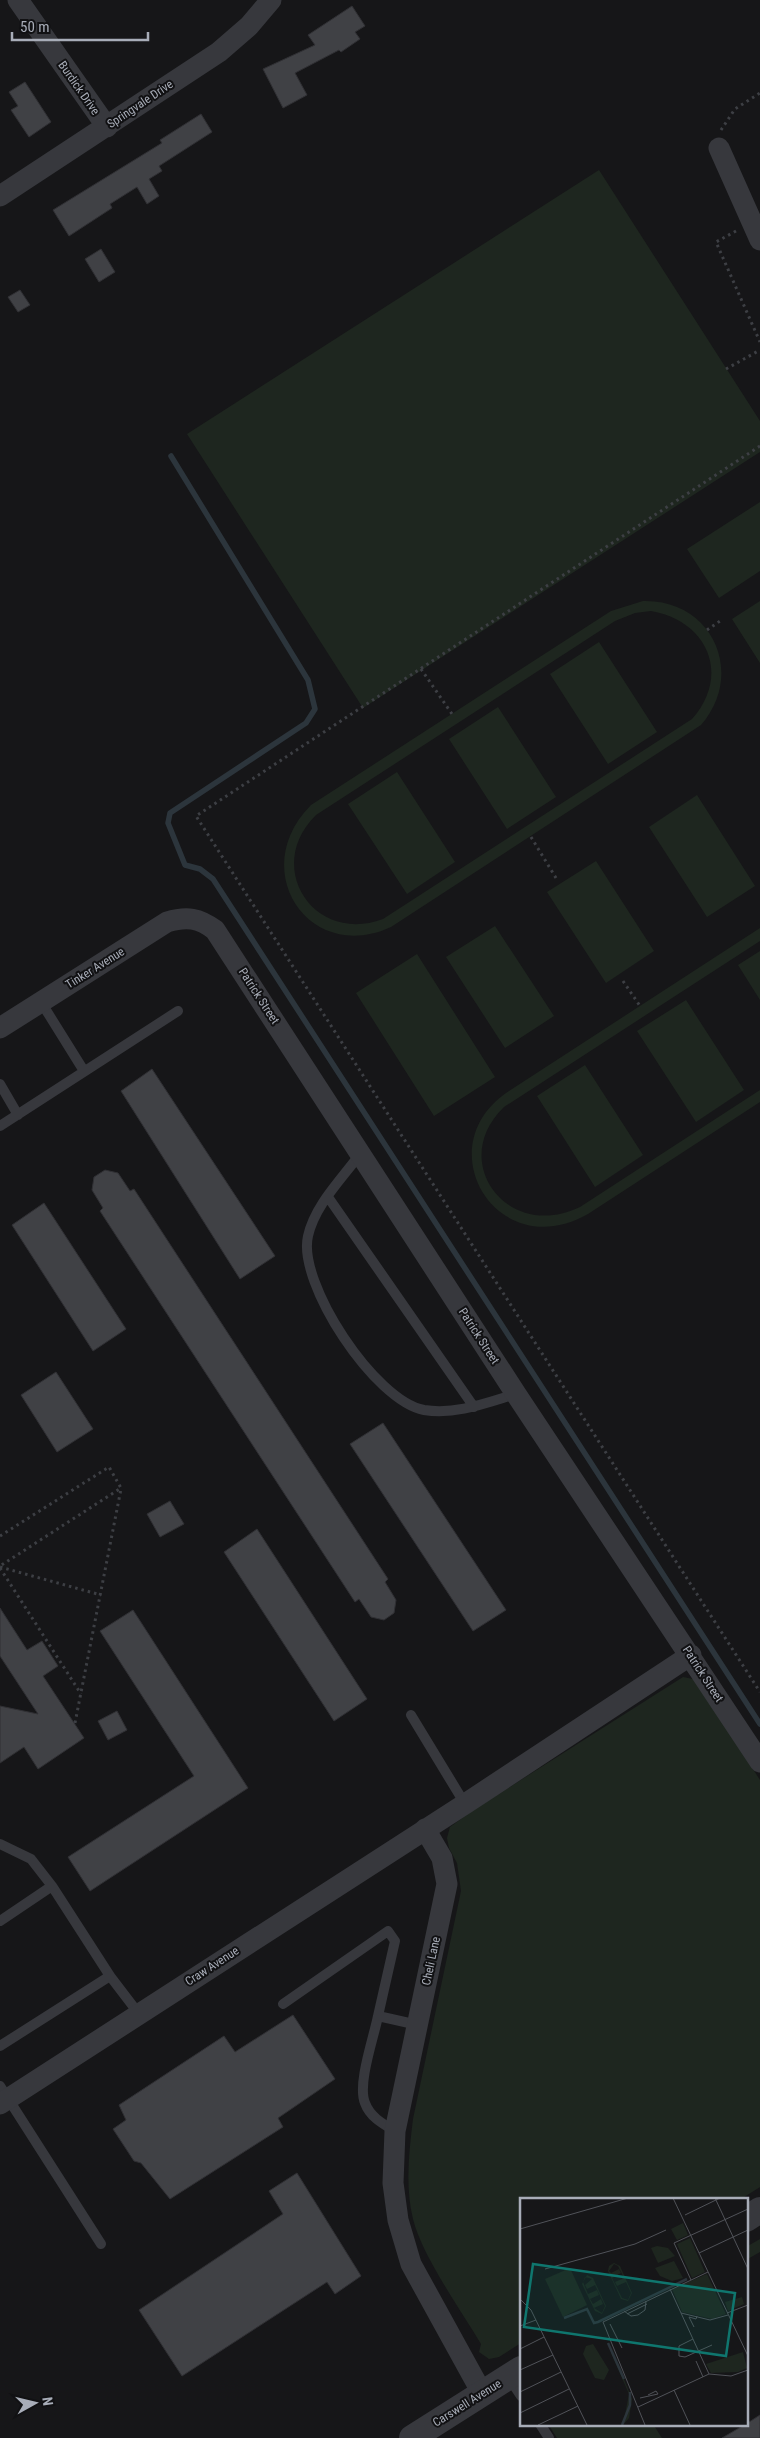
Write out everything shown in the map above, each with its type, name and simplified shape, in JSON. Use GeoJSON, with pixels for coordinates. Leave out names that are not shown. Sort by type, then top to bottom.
{"type":"FeatureCollection","features":[{"type":"Feature","properties":{"kind":"street","name":"Burdick Drive"},"geometry":{"type":"LineString","coordinates":[[18,0],[106,127]]}},
{"type":"Feature","properties":{"kind":"street","name":"Springvale Drive"},"geometry":{"type":"LineString","coordinates":[[0,196],[219,52],[249,26],[271,0]]}},
{"type":"Feature","properties":{"kind":"street"},"geometry":{"type":"LineString","coordinates":[[719,148],[756,231]]}},
{"type":"Feature","properties":{"kind":"street","name":"Tinker Avenue"},"geometry":{"type":"LineString","coordinates":[[0,1028],[168,922],[180,918],[193,918]]}},
{"type":"Feature","properties":{"kind":"street","name":"Patrick Street"},"geometry":{"type":"LineString","coordinates":[[193,918],[205,922],[221,937],[516,1394],[691,1655],[760,1762]]}},
{"type":"Feature","properties":{"kind":"street"},"geometry":{"type":"LineString","coordinates":[[425,1829],[691,1655]]}},
{"type":"Feature","properties":{"kind":"street","name":"Craw Avenue"},"geometry":{"type":"LineString","coordinates":[[3,2096],[139,2014],[425,1829]]}},
{"type":"Feature","properties":{"kind":"street","name":"Cheli Lane"},"geometry":{"type":"LineString","coordinates":[[425,1829],[442,1858],[447,1884],[396,2131],[393,2183],[398,2220],[411,2264],[482,2393]]}},
{"type":"Feature","properties":{"kind":"street"},"geometry":{"type":"LineString","coordinates":[[748,2218],[760,2210]]}},
{"type":"Feature","properties":{"kind":"street","name":"Carswell Avenue"},"geometry":{"type":"LineString","coordinates":[[412,2438],[482,2393],[517,2381]]}},
{"type":"Feature","properties":{"kind":"lane"},"geometry":{"type":"LineString","coordinates":[[41,1002],[84,1071]]}},
{"type":"Feature","properties":{"kind":"lane"},"geometry":{"type":"LineString","coordinates":[[0,1126],[178,1011]]}},
{"type":"Feature","properties":{"kind":"lane"},"geometry":{"type":"LineString","coordinates":[[0,1084],[18,1115]]}},
{"type":"Feature","properties":{"kind":"lane"},"geometry":{"type":"LineString","coordinates":[[360,1154],[315,1214],[307,1238],[308,1267],[337,1328],[360,1362],[387,1389],[406,1404],[430,1410],[474,1407],[516,1394]]}},
{"type":"Feature","properties":{"kind":"lane"},"geometry":{"type":"LineString","coordinates":[[328,1197],[474,1407]]}},
{"type":"Feature","properties":{"kind":"lane"},"geometry":{"type":"LineString","coordinates":[[411,1716],[465,1804]]}},
{"type":"Feature","properties":{"kind":"lane"},"geometry":{"type":"LineString","coordinates":[[0,1844],[31,1860],[52,1886],[110,1976],[139,2014]]}},
{"type":"Feature","properties":{"kind":"lane"},"geometry":{"type":"LineString","coordinates":[[0,1921],[52,1886]]}},
{"type":"Feature","properties":{"kind":"lane"},"geometry":{"type":"LineString","coordinates":[[283,2004],[388,1931],[395,1941],[363,2086],[364,2103],[377,2120],[396,2131]]}},
{"type":"Feature","properties":{"kind":"lane"},"geometry":{"type":"LineString","coordinates":[[0,2046],[110,1976]]}},
{"type":"Feature","properties":{"kind":"lane"},"geometry":{"type":"LineString","coordinates":[[378,2016],[418,2024]]}},
{"type":"Feature","properties":{"kind":"lane"},"geometry":{"type":"LineString","coordinates":[[3,2096],[100,2244]]}},
{"type":"Feature","properties":{"kind":"lane"},"geometry":{"type":"LineString","coordinates":[[541,2426],[549,2438]]}},
{"type":"Feature","properties":{"kind":"path"},"geometry":{"type":"LineString","coordinates":[[719,148],[721,130],[736,109],[760,93]]}},
{"type":"Feature","properties":{"kind":"path"},"geometry":{"type":"LineString","coordinates":[[756,231],[716,242],[760,342]]}},
{"type":"Feature","properties":{"kind":"path"},"geometry":{"type":"LineString","coordinates":[[726,369],[760,350]]}},
{"type":"Feature","properties":{"kind":"path"},"geometry":{"type":"LineString","coordinates":[[760,446],[196,816],[760,1692]]}},
{"type":"Feature","properties":{"kind":"path"},"geometry":{"type":"LineString","coordinates":[[707,630],[723,619]]}},
{"type":"Feature","properties":{"kind":"path"},"geometry":{"type":"LineString","coordinates":[[421,669],[452,714]]}},
{"type":"Feature","properties":{"kind":"path"},"geometry":{"type":"LineString","coordinates":[[531,837],[556,878]]}},
{"type":"Feature","properties":{"kind":"path"},"geometry":{"type":"LineString","coordinates":[[623,981],[640,1006]]}},
{"type":"Feature","properties":{"kind":"path"},"geometry":{"type":"LineString","coordinates":[[0,1536],[109,1467],[121,1488],[74,1723]]}},
{"type":"Feature","properties":{"kind":"path"},"geometry":{"type":"LineString","coordinates":[[0,1567],[121,1488]]}},
{"type":"Feature","properties":{"kind":"path"},"geometry":{"type":"LineString","coordinates":[[0,1567],[101,1595]]}},
{"type":"Feature","properties":{"kind":"path"},"geometry":{"type":"LineString","coordinates":[[0,1567],[81,1694]]}},
{"type":"Feature","properties":{"kind":"shaded area"},"geometry":{"type":"Polygon","coordinates":[[[599,170],[760,421],[760,452],[363,708],[187,434],[599,170]]]}},
{"type":"Feature","properties":{"kind":"shaded area"},"geometry":{"type":"Polygon","coordinates":[[[760,502],[760,571],[719,598],[687,549],[760,502]]]}},
{"type":"Feature","properties":{"kind":"shaded area"},"geometry":{"type":"Polygon","coordinates":[[[643,601],[667,604],[688,612],[704,626],[715,643],[721,662],[721,683],[714,705],[701,725],[391,927],[361,935],[335,933],[313,922],[296,905],[286,882],[285,857],[292,830],[311,805],[611,611],[643,601]],[[651,611],[635,613],[615,621],[316,815],[301,835],[294,857],[296,878],[304,896],[318,911],[336,921],[358,924],[383,919],[692,719],[704,702],[710,685],[711,668],[708,652],[699,638],[687,626],[671,617],[651,611]]]}},
{"type":"Feature","properties":{"kind":"shaded area"},"geometry":{"type":"Polygon","coordinates":[[[760,601],[760,663],[732,619],[760,601]]]}},
{"type":"Feature","properties":{"kind":"shaded area"},"geometry":{"type":"Polygon","coordinates":[[[599,642],[657,732],[608,764],[550,674],[599,642]]]}},
{"type":"Feature","properties":{"kind":"shaded area"},"geometry":{"type":"Polygon","coordinates":[[[498,707],[556,797],[507,829],[449,739],[498,707]]]}},
{"type":"Feature","properties":{"kind":"shaded area"},"geometry":{"type":"Polygon","coordinates":[[[397,772],[455,862],[407,894],[348,804],[397,772]]]}},
{"type":"Feature","properties":{"kind":"shaded area"},"geometry":{"type":"Polygon","coordinates":[[[697,795],[755,886],[707,917],[649,827],[697,795]]]}},
{"type":"Feature","properties":{"kind":"shaded area"},"geometry":{"type":"Polygon","coordinates":[[[596,861],[654,951],[606,983],[547,892],[596,861]]]}},
{"type":"Feature","properties":{"kind":"shaded area"},"geometry":{"type":"Polygon","coordinates":[[[495,926],[554,1016],[505,1048],[446,957],[495,926]]]}},
{"type":"Feature","properties":{"kind":"shaded area"},"geometry":{"type":"Polygon","coordinates":[[[760,928],[760,941],[504,1107],[488,1129],[482,1151],[484,1172],[494,1191],[509,1205],[530,1214],[554,1215],[580,1207],[760,1090],[760,1102],[588,1214],[555,1226],[525,1224],[501,1212],[483,1193],[473,1168],[473,1141],[485,1114],[509,1091],[760,928]]]}},
{"type":"Feature","properties":{"kind":"shaded area"},"geometry":{"type":"Polygon","coordinates":[[[760,951],[760,1000],[738,965],[760,951]]]}},
{"type":"Feature","properties":{"kind":"shaded area"},"geometry":{"type":"Polygon","coordinates":[[[417,954],[495,1077],[434,1116],[356,993],[417,954]]]}},
{"type":"Feature","properties":{"kind":"shaded area"},"geometry":{"type":"Polygon","coordinates":[[[686,1000],[744,1090],[696,1122],[637,1031],[686,1000]]]}},
{"type":"Feature","properties":{"kind":"shaded area"},"geometry":{"type":"Polygon","coordinates":[[[585,1065],[643,1155],[595,1187],[537,1096],[585,1065]]]}},
{"type":"Feature","properties":{"kind":"shaded area"},"geometry":{"type":"Polygon","coordinates":[[[683,1677],[693,1679],[698,1684],[760,1780],[760,2187],[743,2198],[520,2198],[520,2344],[499,2357],[489,2359],[479,2352],[481,2344],[433,2266],[418,2234],[413,2219],[408,2182],[413,2119],[461,1891],[457,1863],[449,1848],[447,1838],[450,1827],[472,1811],[683,1677]]]}},
{"type":"Feature","properties":{"kind":"shaded area"},"geometry":{"type":"Polygon","coordinates":[[[760,2239],[760,2252],[748,2259],[748,2246],[760,2239]]]}},
{"type":"Feature","properties":{"kind":"shaded area"},"geometry":{"type":"Polygon","coordinates":[[[549,2426],[654,2426],[662,2438],[557,2438],[549,2426]]]}},
{"type":"Feature","properties":{"kind":"building"},"geometry":{"type":"Polygon","coordinates":[[[352,6],[365,26],[355,32],[360,39],[341,52],[339,50],[295,73],[307,95],[283,108],[263,69],[315,45],[308,35],[352,6]]]}},
{"type":"Feature","properties":{"kind":"building"},"geometry":{"type":"Polygon","coordinates":[[[25,82],[51,122],[29,137],[11,110],[18,106],[9,92],[25,82]]]}},
{"type":"Feature","properties":{"kind":"building"},"geometry":{"type":"Polygon","coordinates":[[[201,114],[212,132],[159,166],[162,171],[149,179],[159,196],[147,204],[137,187],[110,204],[112,208],[69,236],[53,210],[162,143],[160,140],[201,114]]]}},
{"type":"Feature","properties":{"kind":"building"},"geometry":{"type":"Polygon","coordinates":[[[101,249],[115,272],[99,282],[85,259],[101,249]]]}},
{"type":"Feature","properties":{"kind":"building"},"geometry":{"type":"Polygon","coordinates":[[[20,290],[30,305],[18,312],[8,297],[20,290]]]}},
{"type":"Feature","properties":{"kind":"building"},"geometry":{"type":"Polygon","coordinates":[[[152,1069],[275,1256],[240,1279],[121,1091],[152,1069]]]}},
{"type":"Feature","properties":{"kind":"building"},"geometry":{"type":"Polygon","coordinates":[[[105,1170],[118,1173],[130,1191],[134,1189],[388,1579],[385,1582],[396,1600],[394,1613],[384,1620],[371,1617],[359,1599],[355,1602],[100,1211],[103,1208],[92,1190],[94,1177],[105,1170]]]}},
{"type":"Feature","properties":{"kind":"building"},"geometry":{"type":"Polygon","coordinates":[[[44,1203],[126,1329],[93,1351],[12,1225],[44,1203]]]}},
{"type":"Feature","properties":{"kind":"building"},"geometry":{"type":"Polygon","coordinates":[[[56,1372],[93,1429],[57,1452],[21,1395],[56,1372]]]}},
{"type":"Feature","properties":{"kind":"building"},"geometry":{"type":"Polygon","coordinates":[[[383,1423],[506,1610],[473,1631],[350,1444],[383,1423]]]}},
{"type":"Feature","properties":{"kind":"building"},"geometry":{"type":"Polygon","coordinates":[[[170,1501],[184,1524],[160,1537],[147,1514],[170,1501]]]}},
{"type":"Feature","properties":{"kind":"building"},"geometry":{"type":"Polygon","coordinates":[[[257,1529],[367,1699],[334,1721],[224,1552],[257,1529]]]}},
{"type":"Feature","properties":{"kind":"building"},"geometry":{"type":"Polygon","coordinates":[[[0,1608],[27,1650],[42,1641],[58,1666],[43,1676],[84,1738],[38,1769],[24,1747],[0,1763],[0,1706],[38,1714],[0,1656],[0,1608]]]}},
{"type":"Feature","properties":{"kind":"building"},"geometry":{"type":"Polygon","coordinates":[[[133,1610],[248,1788],[90,1891],[68,1857],[194,1776],[100,1631],[133,1610]]]}},
{"type":"Feature","properties":{"kind":"building"},"geometry":{"type":"Polygon","coordinates":[[[117,1711],[127,1730],[108,1740],[98,1721],[117,1711]]]}},
{"type":"Feature","properties":{"kind":"building"},"geometry":{"type":"Polygon","coordinates":[[[293,2015],[335,2079],[278,2118],[283,2127],[170,2199],[141,2163],[134,2161],[113,2129],[126,2120],[119,2105],[224,2036],[235,2052],[293,2015]]]}},
{"type":"Feature","properties":{"kind":"building"},"geometry":{"type":"Polygon","coordinates":[[[297,2173],[361,2276],[335,2294],[327,2282],[182,2376],[139,2310],[283,2214],[269,2191],[297,2173]]]}},
{"type":"Feature","properties":{"kind":"building"},"geometry":{"type":"Polygon","coordinates":[[[760,2415],[760,2438],[722,2438],[743,2426],[748,2426],[748,2423],[760,2415]]]}},
{"type":"Feature","properties":{"kind":"waterway"},"geometry":{"type":"LineString","coordinates":[[171,456],[308,680],[315,709],[306,723],[170,813],[168,823],[185,865],[200,869],[213,879],[760,1724]]}}]}
